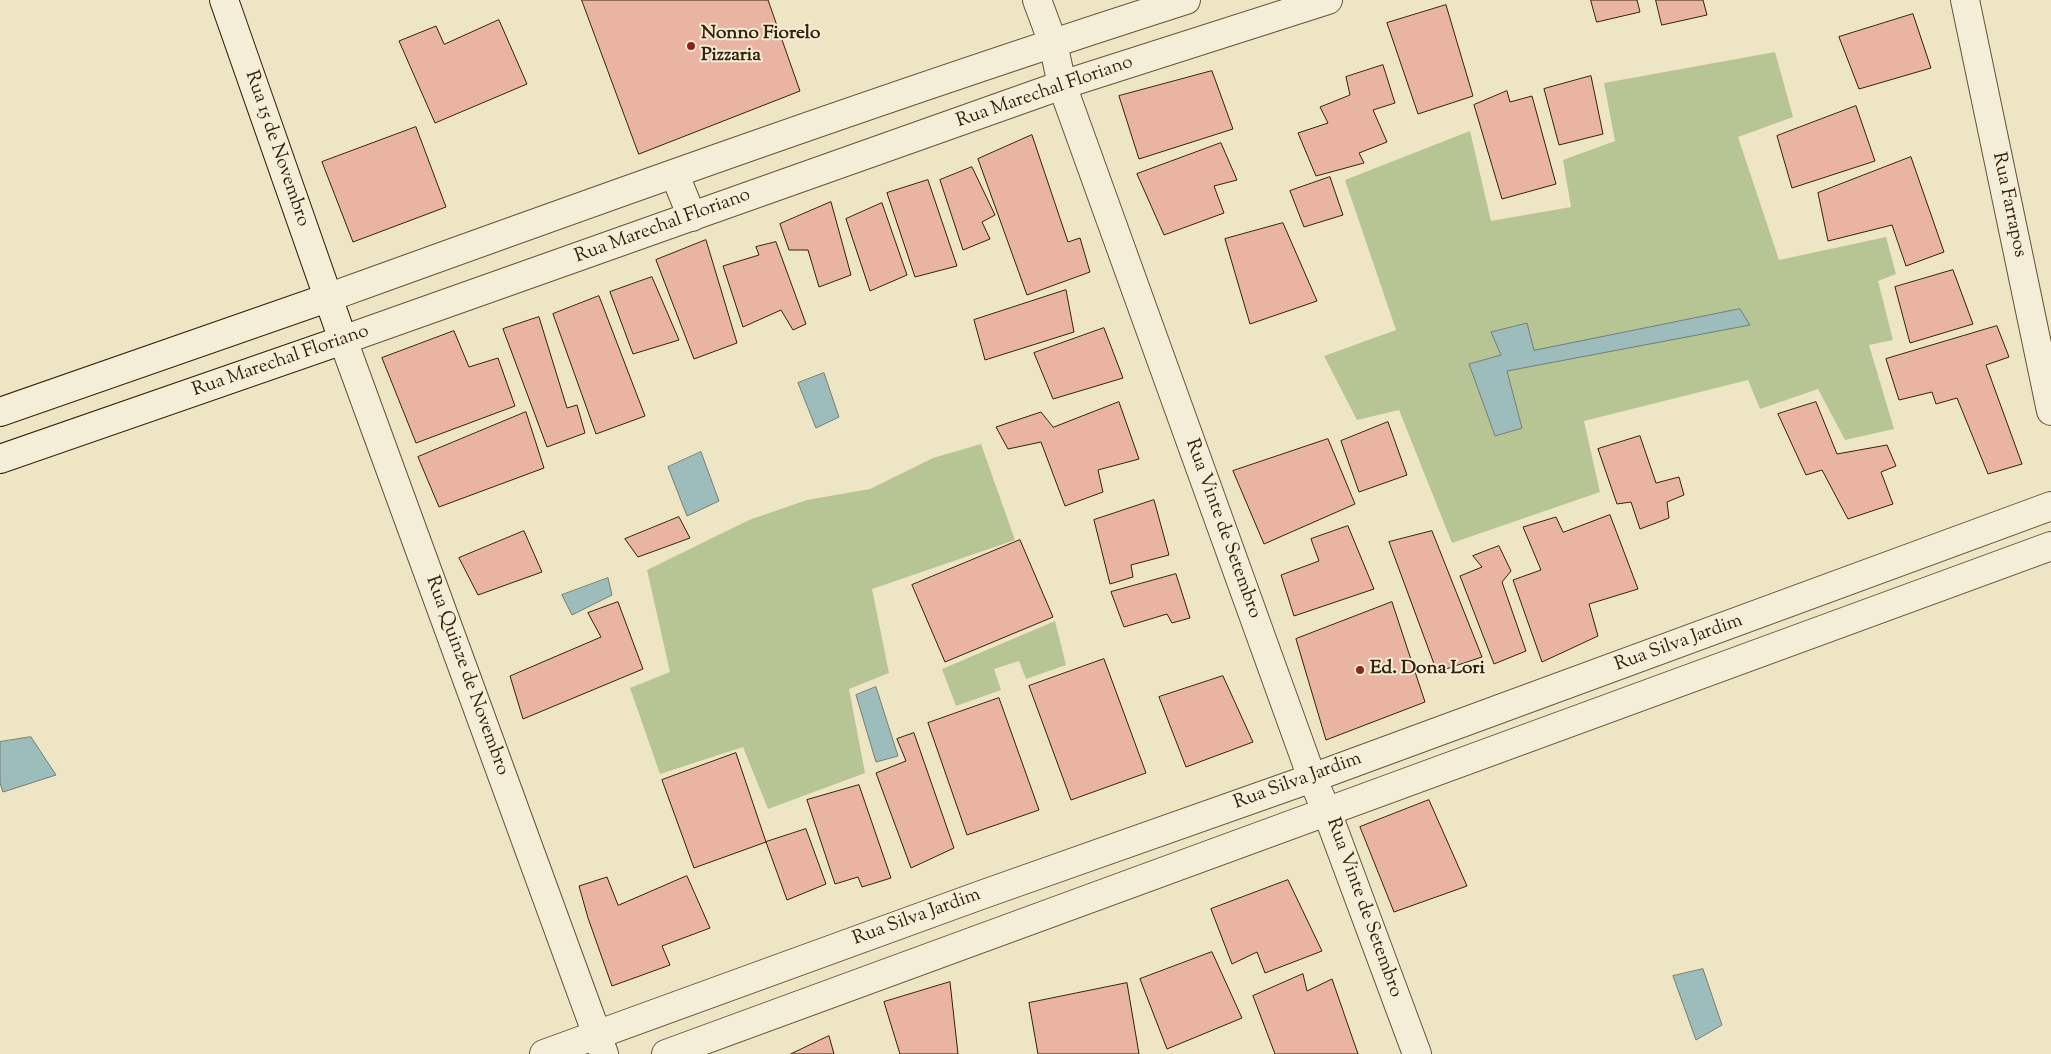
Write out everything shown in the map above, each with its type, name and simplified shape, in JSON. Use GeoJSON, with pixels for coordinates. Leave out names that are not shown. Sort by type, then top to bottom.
{"type":"FeatureCollection","features":[{"type":"Feature","properties":{"kind":"street","name":"Rua 15 de Novembro"},"geometry":{"type":"LineString","coordinates":[[224,0],[327,298]]}},
{"type":"Feature","properties":{"kind":"street","name":"Rua Vinte de Setembro"},"geometry":{"type":"LineString","coordinates":[[1037,0],[1053,43],[1062,85],[1312,778],[1327,812],[1418,1054]]}},
{"type":"Feature","properties":{"kind":"street"},"geometry":{"type":"LineString","coordinates":[[0,412],[1053,43],[1186,0]]}},
{"type":"Feature","properties":{"kind":"street","name":"Rua Marechal Floriano"},"geometry":{"type":"LineString","coordinates":[[0,458],[343,340],[1062,85],[1328,0]]}},
{"type":"Feature","properties":{"kind":"street","name":"Rua Farrapos"},"geometry":{"type":"LineString","coordinates":[[1965,0],[2051,411]]}},
{"type":"Feature","properties":{"kind":"street"},"geometry":{"type":"LineString","coordinates":[[676,175],[692,217]]}},
{"type":"Feature","properties":{"kind":"street","name":"Rua Quinze de Novembro"},"geometry":{"type":"LineString","coordinates":[[327,298],[601,1045]]}},
{"type":"Feature","properties":{"kind":"street","name":"Rua Silva Jardim"},"geometry":{"type":"LineString","coordinates":[[544,1054],[601,1045],[843,945],[1312,778],[2051,506]]}},
{"type":"Feature","properties":{"kind":"street","name":"Rua Silva Jardim"},"geometry":{"type":"LineString","coordinates":[[666,1054],[2051,546]]}},
{"type":"Feature","properties":{"kind":"street"},"geometry":{"type":"LineString","coordinates":[[1700,636],[1713,670]]}},
{"type":"Feature","properties":{"kind":"street"},"geometry":{"type":"LineString","coordinates":[[1527,699],[1540,734]]}},
{"type":"Feature","properties":{"kind":"street"},"geometry":{"type":"LineString","coordinates":[[1072,862],[1085,901]]}},
{"type":"Feature","properties":{"kind":"street"},"geometry":{"type":"LineString","coordinates":[[843,945],[859,984]]}},
{"type":"Feature","properties":{"kind":"green space"},"geometry":{"type":"Polygon","coordinates":[[[1775,52],[1793,117],[1738,137],[1779,260],[1886,237],[1896,274],[1878,281],[1893,340],[1869,345],[1894,429],[1845,440],[1818,389],[1760,409],[1748,380],[1584,421],[1600,492],[1452,543],[1399,410],[1357,420],[1324,356],[1396,330],[1345,180],[1470,131],[1491,221],[1571,207],[1563,160],[1615,141],[1604,83],[1775,52]]]}},
{"type":"Feature","properties":{"kind":"green space"},"geometry":{"type":"Polygon","coordinates":[[[981,444],[1015,540],[872,589],[889,673],[849,689],[865,773],[768,809],[743,747],[660,774],[630,688],[670,672],[647,570],[749,520],[807,500],[870,489],[933,458],[981,444]]]}},
{"type":"Feature","properties":{"kind":"green space"},"geometry":{"type":"Polygon","coordinates":[[[1055,621],[1066,665],[1026,679],[1019,661],[994,669],[1001,690],[956,706],[942,669],[1055,621]]]}},
{"type":"Feature","properties":{"kind":"water"},"geometry":{"type":"Polygon","coordinates":[[[1740,309],[1750,325],[1507,371],[1522,428],[1495,436],[1469,364],[1501,355],[1491,332],[1527,323],[1534,350],[1740,309]]]}},
{"type":"Feature","properties":{"kind":"water"},"geometry":{"type":"Polygon","coordinates":[[[824,373],[839,417],[816,428],[798,383],[824,373]]]}},
{"type":"Feature","properties":{"kind":"water"},"geometry":{"type":"Polygon","coordinates":[[[701,452],[719,501],[687,516],[668,467],[701,452]]]}},
{"type":"Feature","properties":{"kind":"water"},"geometry":{"type":"Polygon","coordinates":[[[608,578],[612,595],[572,615],[562,595],[608,578]]]}},
{"type":"Feature","properties":{"kind":"water"},"geometry":{"type":"Polygon","coordinates":[[[876,687],[898,756],[876,762],[856,695],[876,687]]]}},
{"type":"Feature","properties":{"kind":"water"},"geometry":{"type":"Polygon","coordinates":[[[31,737],[56,775],[3,792],[0,783],[0,742],[31,737]]]}},
{"type":"Feature","properties":{"kind":"water"},"geometry":{"type":"Polygon","coordinates":[[[1703,969],[1722,1025],[1696,1040],[1673,976],[1703,969]]]}},
{"type":"Feature","properties":{"kind":"building","name":"Nonno Fiorelo Pizzaria"},"geometry":{"type":"Polygon","coordinates":[[[582,0],[768,0],[800,91],[639,154],[582,0]]]}},
{"type":"Feature","properties":{"kind":"building"},"geometry":{"type":"Polygon","coordinates":[[[1591,0],[1637,0],[1640,12],[1597,22],[1591,0]]]}},
{"type":"Feature","properties":{"kind":"building"},"geometry":{"type":"Polygon","coordinates":[[[1656,0],[1703,0],[1707,15],[1662,25],[1656,0]]]}},
{"type":"Feature","properties":{"kind":"building"},"geometry":{"type":"Polygon","coordinates":[[[1446,5],[1473,96],[1418,114],[1387,23],[1446,5]]]}},
{"type":"Feature","properties":{"kind":"building"},"geometry":{"type":"Polygon","coordinates":[[[1913,14],[1931,68],[1859,89],[1839,37],[1913,14]]]}},
{"type":"Feature","properties":{"kind":"building"},"geometry":{"type":"Polygon","coordinates":[[[499,20],[527,84],[435,123],[399,41],[436,26],[444,44],[499,20]]]}},
{"type":"Feature","properties":{"kind":"building"},"geometry":{"type":"Polygon","coordinates":[[[1383,65],[1395,103],[1373,110],[1387,142],[1359,153],[1364,163],[1316,176],[1298,133],[1328,123],[1320,107],[1350,95],[1346,77],[1383,65]]]}},
{"type":"Feature","properties":{"kind":"building"},"geometry":{"type":"Polygon","coordinates":[[[1212,71],[1233,129],[1139,159],[1119,96],[1212,71]]]}},
{"type":"Feature","properties":{"kind":"building"},"geometry":{"type":"Polygon","coordinates":[[[1591,76],[1603,134],[1559,145],[1544,89],[1591,76]]]}},
{"type":"Feature","properties":{"kind":"building"},"geometry":{"type":"Polygon","coordinates":[[[1507,91],[1510,102],[1532,96],[1556,184],[1502,199],[1474,105],[1507,91]]]}},
{"type":"Feature","properties":{"kind":"building"},"geometry":{"type":"Polygon","coordinates":[[[1856,106],[1875,161],[1792,188],[1777,136],[1856,106]]]}},
{"type":"Feature","properties":{"kind":"building"},"geometry":{"type":"Polygon","coordinates":[[[416,127],[446,207],[353,242],[322,162],[416,127]]]}},
{"type":"Feature","properties":{"kind":"building"},"geometry":{"type":"Polygon","coordinates":[[[1032,135],[1068,242],[1080,238],[1090,272],[1027,295],[978,159],[1032,135]]]}},
{"type":"Feature","properties":{"kind":"building"},"geometry":{"type":"Polygon","coordinates":[[[1221,143],[1237,180],[1214,186],[1224,213],[1164,235],[1137,174],[1221,143]]]}},
{"type":"Feature","properties":{"kind":"building"},"geometry":{"type":"Polygon","coordinates":[[[1911,157],[1944,252],[1906,266],[1892,225],[1828,241],[1818,193],[1911,157]]]}},
{"type":"Feature","properties":{"kind":"building"},"geometry":{"type":"Polygon","coordinates":[[[972,167],[995,215],[982,222],[990,239],[963,250],[940,180],[972,167]]]}},
{"type":"Feature","properties":{"kind":"building"},"geometry":{"type":"Polygon","coordinates":[[[1330,177],[1343,215],[1304,227],[1290,191],[1330,177]]]}},
{"type":"Feature","properties":{"kind":"building"},"geometry":{"type":"Polygon","coordinates":[[[928,180],[957,266],[915,277],[887,193],[928,180]]]}},
{"type":"Feature","properties":{"kind":"building"},"geometry":{"type":"Polygon","coordinates":[[[831,202],[851,275],[819,287],[808,250],[789,250],[780,224],[831,202]]]}},
{"type":"Feature","properties":{"kind":"building"},"geometry":{"type":"Polygon","coordinates":[[[882,203],[907,275],[870,291],[846,219],[882,203]]]}},
{"type":"Feature","properties":{"kind":"building"},"geometry":{"type":"Polygon","coordinates":[[[1283,223],[1317,301],[1250,324],[1225,239],[1283,223]]]}},
{"type":"Feature","properties":{"kind":"building"},"geometry":{"type":"Polygon","coordinates":[[[706,240],[737,343],[694,359],[656,260],[706,240]]]}},
{"type":"Feature","properties":{"kind":"building"},"geometry":{"type":"Polygon","coordinates":[[[776,242],[806,324],[793,330],[781,310],[743,327],[723,266],[759,255],[756,247],[776,242]]]}},
{"type":"Feature","properties":{"kind":"building"},"geometry":{"type":"Polygon","coordinates":[[[1953,270],[1973,324],[1910,343],[1895,287],[1953,270]]]}},
{"type":"Feature","properties":{"kind":"building"},"geometry":{"type":"Polygon","coordinates":[[[652,277],[679,340],[633,354],[610,292],[652,277]]]}},
{"type":"Feature","properties":{"kind":"building"},"geometry":{"type":"Polygon","coordinates":[[[1066,290],[1074,332],[985,360],[974,320],[1066,290]]]}},
{"type":"Feature","properties":{"kind":"building"},"geometry":{"type":"Polygon","coordinates":[[[599,296],[645,416],[596,434],[553,314],[599,296]]]}},
{"type":"Feature","properties":{"kind":"building"},"geometry":{"type":"Polygon","coordinates":[[[539,317],[567,408],[577,405],[585,433],[547,447],[503,329],[539,317]]]}},
{"type":"Feature","properties":{"kind":"building"},"geometry":{"type":"Polygon","coordinates":[[[1997,326],[2009,357],[1986,365],[2022,464],[1988,474],[1957,398],[1936,404],[1932,392],[1899,400],[1886,359],[1997,326]]]}},
{"type":"Feature","properties":{"kind":"building"},"geometry":{"type":"Polygon","coordinates":[[[1104,328],[1123,378],[1053,399],[1034,353],[1104,328]]]}},
{"type":"Feature","properties":{"kind":"building"},"geometry":{"type":"Polygon","coordinates":[[[454,331],[469,367],[498,358],[515,406],[416,443],[382,358],[454,331]]]}},
{"type":"Feature","properties":{"kind":"building"},"geometry":{"type":"Polygon","coordinates":[[[1119,402],[1139,459],[1098,470],[1103,492],[1065,506],[1041,442],[1008,449],[996,427],[1041,412],[1053,427],[1119,402]]]}},
{"type":"Feature","properties":{"kind":"building"},"geometry":{"type":"Polygon","coordinates":[[[1816,402],[1837,454],[1887,445],[1896,466],[1881,472],[1893,504],[1848,519],[1822,470],[1806,475],[1778,414],[1816,402]]]}},
{"type":"Feature","properties":{"kind":"building"},"geometry":{"type":"Polygon","coordinates":[[[526,412],[544,468],[439,507],[418,457],[526,412]]]}},
{"type":"Feature","properties":{"kind":"building"},"geometry":{"type":"Polygon","coordinates":[[[1388,422],[1407,475],[1359,492],[1341,441],[1388,422]]]}},
{"type":"Feature","properties":{"kind":"building"},"geometry":{"type":"Polygon","coordinates":[[[1640,436],[1656,483],[1679,477],[1684,495],[1667,502],[1669,518],[1640,529],[1631,502],[1617,504],[1598,449],[1640,436]]]}},
{"type":"Feature","properties":{"kind":"building"},"geometry":{"type":"Polygon","coordinates":[[[1328,439],[1355,504],[1264,544],[1233,471],[1328,439]]]}},
{"type":"Feature","properties":{"kind":"building"},"geometry":{"type":"Polygon","coordinates":[[[1154,500],[1169,555],[1131,565],[1133,577],[1110,584],[1094,520],[1154,500]]]}},
{"type":"Feature","properties":{"kind":"building"},"geometry":{"type":"Polygon","coordinates":[[[1610,515],[1638,589],[1589,604],[1598,636],[1542,662],[1513,580],[1541,570],[1523,527],[1556,517],[1563,532],[1610,515]]]}},
{"type":"Feature","properties":{"kind":"building"},"geometry":{"type":"Polygon","coordinates":[[[679,517],[690,538],[638,557],[625,539],[679,517]]]}},
{"type":"Feature","properties":{"kind":"building"},"geometry":{"type":"Polygon","coordinates":[[[1348,526],[1374,589],[1294,616],[1281,575],[1319,561],[1311,539],[1348,526]]]}},
{"type":"Feature","properties":{"kind":"building"},"geometry":{"type":"Polygon","coordinates":[[[524,531],[542,572],[478,595],[459,558],[524,531]]]}},
{"type":"Feature","properties":{"kind":"building"},"geometry":{"type":"Polygon","coordinates":[[[1432,531],[1482,657],[1437,672],[1389,542],[1432,531]]]}},
{"type":"Feature","properties":{"kind":"building"},"geometry":{"type":"Polygon","coordinates":[[[1020,540],[1053,617],[945,662],[912,585],[1020,540]]]}},
{"type":"Feature","properties":{"kind":"building"},"geometry":{"type":"Polygon","coordinates":[[[1499,546],[1511,571],[1502,582],[1526,651],[1494,664],[1460,576],[1482,567],[1473,556],[1499,546]]]}},
{"type":"Feature","properties":{"kind":"building"},"geometry":{"type":"Polygon","coordinates":[[[1176,574],[1190,618],[1172,623],[1167,614],[1124,627],[1111,592],[1176,574]]]}},
{"type":"Feature","properties":{"kind":"building"},"geometry":{"type":"Polygon","coordinates":[[[618,602],[643,669],[523,719],[510,676],[601,637],[588,613],[618,602]]]}},
{"type":"Feature","properties":{"kind":"building","name":"Ed. Dona Lori"},"geometry":{"type":"Polygon","coordinates":[[[1392,602],[1425,702],[1326,740],[1296,639],[1392,602]]]}},
{"type":"Feature","properties":{"kind":"building"},"geometry":{"type":"Polygon","coordinates":[[[1104,659],[1146,773],[1071,800],[1029,686],[1104,659]]]}},
{"type":"Feature","properties":{"kind":"building"},"geometry":{"type":"Polygon","coordinates":[[[1223,676],[1253,742],[1186,767],[1159,697],[1223,676]]]}},
{"type":"Feature","properties":{"kind":"building"},"geometry":{"type":"Polygon","coordinates":[[[999,698],[1039,810],[967,835],[928,723],[999,698]]]}},
{"type":"Feature","properties":{"kind":"building"},"geometry":{"type":"Polygon","coordinates":[[[914,733],[954,848],[911,868],[876,773],[906,761],[897,739],[914,733]]]}},
{"type":"Feature","properties":{"kind":"building"},"geometry":{"type":"Polygon","coordinates":[[[736,753],[766,842],[694,868],[662,780],[736,753]]]}},
{"type":"Feature","properties":{"kind":"building"},"geometry":{"type":"Polygon","coordinates":[[[859,785],[891,878],[862,887],[858,877],[835,884],[807,800],[859,785]]]}},
{"type":"Feature","properties":{"kind":"building"},"geometry":{"type":"Polygon","coordinates":[[[1429,800],[1467,886],[1394,912],[1360,827],[1429,800]]]}},
{"type":"Feature","properties":{"kind":"building"},"geometry":{"type":"Polygon","coordinates":[[[806,829],[826,884],[787,900],[766,842],[806,829]]]}},
{"type":"Feature","properties":{"kind":"building"},"geometry":{"type":"Polygon","coordinates":[[[687,876],[710,928],[662,946],[670,965],[612,986],[579,886],[607,877],[618,905],[687,876]]]}},
{"type":"Feature","properties":{"kind":"building"},"geometry":{"type":"Polygon","coordinates":[[[1288,880],[1322,951],[1265,973],[1257,952],[1232,964],[1211,909],[1288,880]]]}},
{"type":"Feature","properties":{"kind":"building"},"geometry":{"type":"Polygon","coordinates":[[[1212,952],[1242,1018],[1167,1049],[1140,979],[1212,952]]]}},
{"type":"Feature","properties":{"kind":"building"},"geometry":{"type":"Polygon","coordinates":[[[1303,974],[1307,991],[1332,979],[1358,1054],[1275,1054],[1253,996],[1303,974]]]}},
{"type":"Feature","properties":{"kind":"building"},"geometry":{"type":"Polygon","coordinates":[[[950,982],[958,1054],[900,1054],[884,1002],[950,982]]]}},
{"type":"Feature","properties":{"kind":"building"},"geometry":{"type":"Polygon","coordinates":[[[1127,983],[1139,1054],[1038,1054],[1029,1003],[1127,983]]]}},
{"type":"Feature","properties":{"kind":"building"},"geometry":{"type":"Polygon","coordinates":[[[829,1036],[834,1054],[791,1054],[829,1036]]]}},
{"type":"Feature","properties":{"kind":"place","name":"Nonno Fiorelo Pizzaria"},"geometry":{"type":"Point","coordinates":[691,46]}},
{"type":"Feature","properties":{"kind":"place","name":"Ed. Dona Lori"},"geometry":{"type":"Point","coordinates":[1360,670]}}]}
